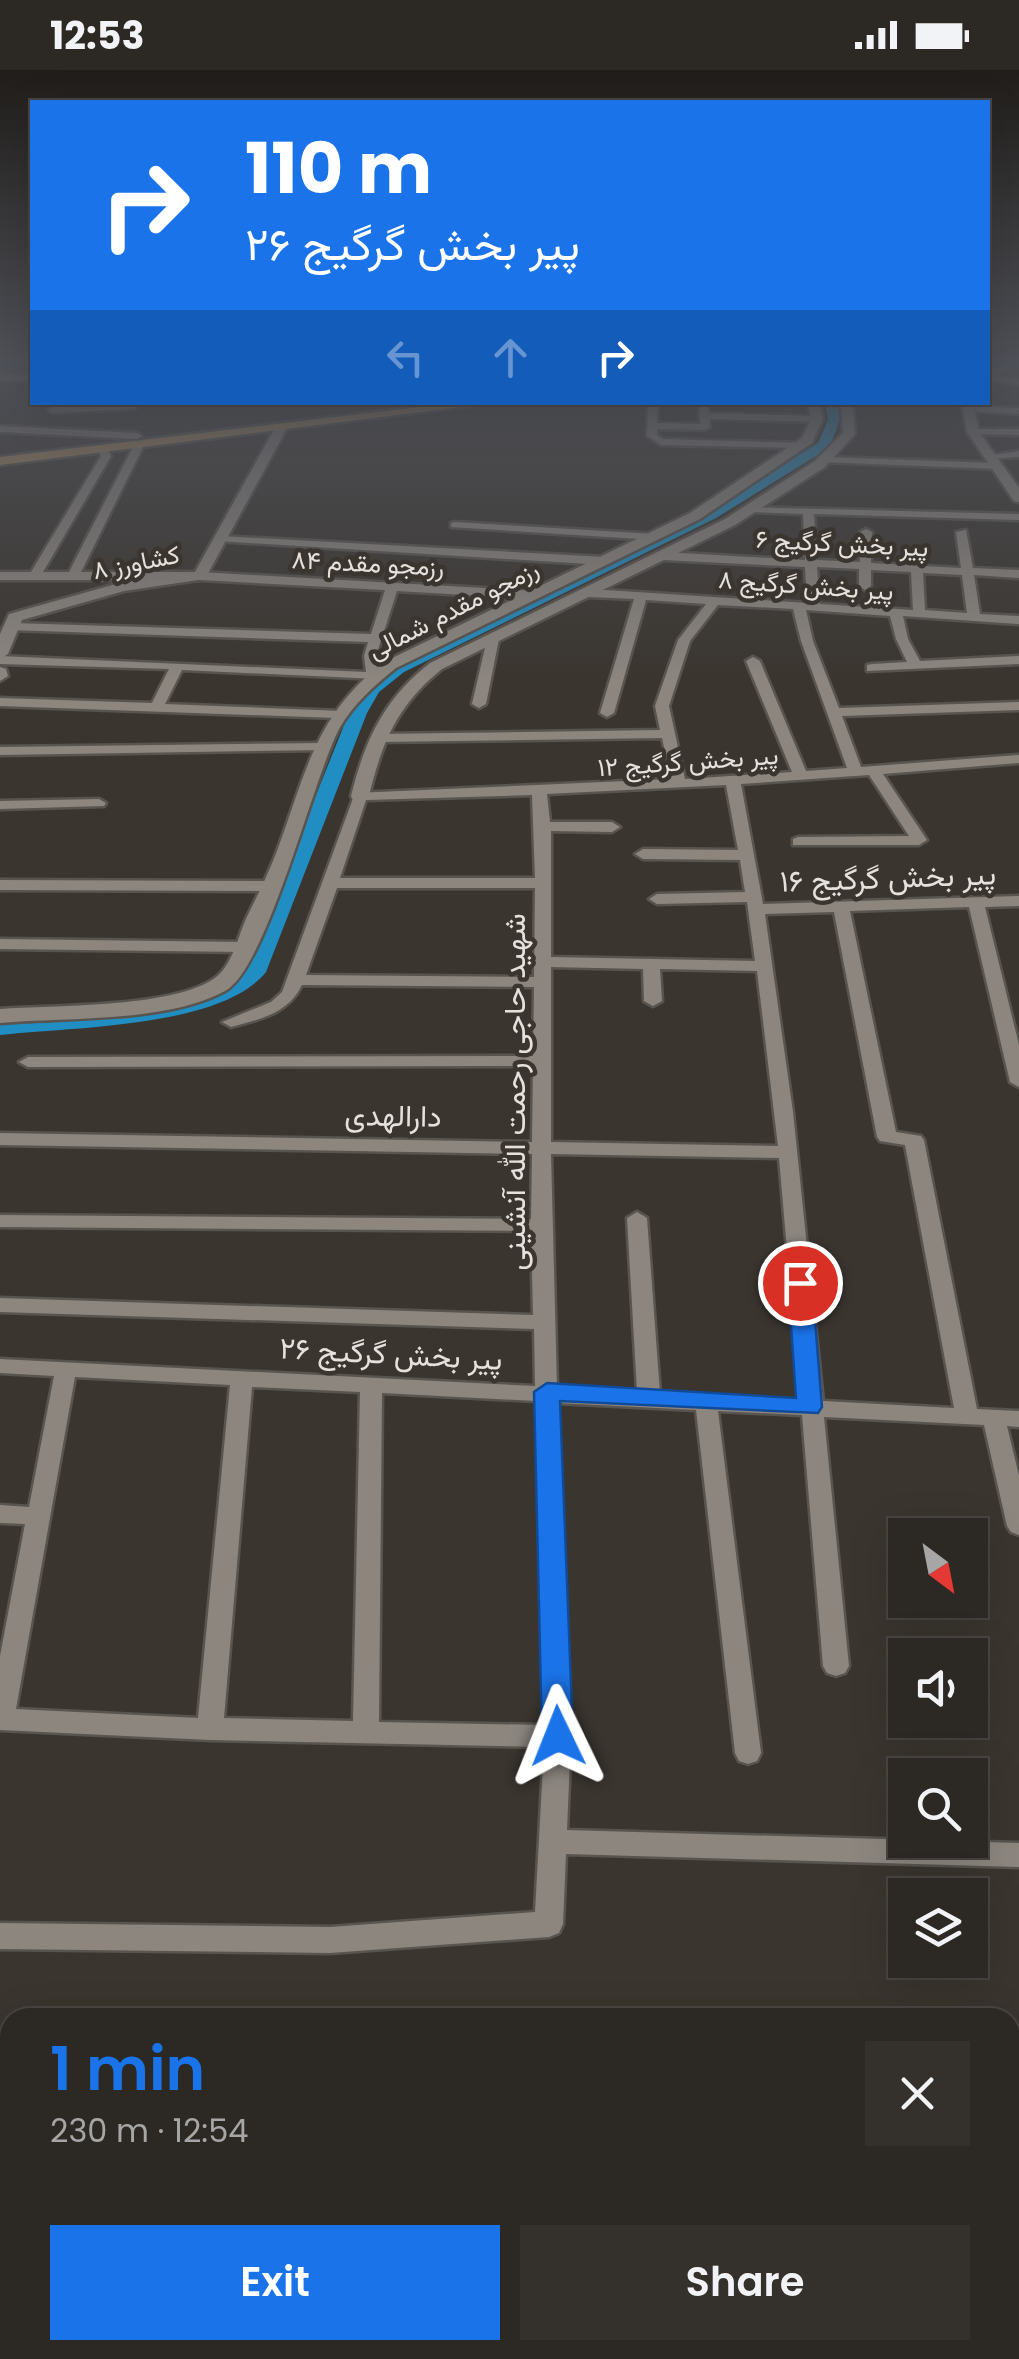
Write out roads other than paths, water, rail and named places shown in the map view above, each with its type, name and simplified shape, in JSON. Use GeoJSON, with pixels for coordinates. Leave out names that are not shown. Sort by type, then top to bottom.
{"type":"FeatureCollection","features":[{"type":"Feature","properties":{"kind":"street"},"geometry":{"type":"LineString","coordinates":[[35,576],[97,468]]}},
{"type":"Feature","properties":{"kind":"street"},"geometry":{"type":"LineString","coordinates":[[74,576],[125,468]]}},
{"type":"Feature","properties":{"kind":"street","name":"کشاورز ۸"},"geometry":{"type":"LineString","coordinates":[[9,621],[123,587],[200,576],[259,468]]}},
{"type":"Feature","properties":{"kind":"street","name":"رزمجو مقدم شمالی"},"geometry":{"type":"LineString","coordinates":[[0,1016],[123,1006],[201,994],[221,984],[236,966],[336,714],[373,676],[654,537],[767,468]]}},
{"type":"Feature","properties":{"kind":"street"},"geometry":{"type":"LineString","coordinates":[[232,1022],[285,1001],[299,980],[378,738],[390,706],[409,686],[436,666],[663,556],[750,509],[813,468]]}},
{"type":"Feature","properties":{"kind":"street"},"geometry":{"type":"LineString","coordinates":[[999,468],[1019,498]]}},
{"type":"Feature","properties":{"kind":"street"},"geometry":{"type":"LineString","coordinates":[[76,508],[106,508]]}},
{"type":"Feature","properties":{"kind":"street"},"geometry":{"type":"LineString","coordinates":[[750,509],[1019,517]]}},
{"type":"Feature","properties":{"kind":"street"},"geometry":{"type":"LineString","coordinates":[[808,511],[814,609]]}},
{"type":"Feature","properties":{"kind":"street"},"geometry":{"type":"LineString","coordinates":[[456,525],[654,537]]}},
{"type":"Feature","properties":{"kind":"street"},"geometry":{"type":"LineString","coordinates":[[865,586],[866,532]]}},
{"type":"Feature","properties":{"kind":"street"},"geometry":{"type":"LineString","coordinates":[[962,532],[964,571],[974,618]]}},
{"type":"Feature","properties":{"kind":"street"},"geometry":{"type":"LineString","coordinates":[[220,538],[605,561]]}},
{"type":"Feature","properties":{"kind":"street","name":"پیر بخش گرگیج ۶"},"geometry":{"type":"LineString","coordinates":[[663,556],[1019,574]]}},
{"type":"Feature","properties":{"kind":"street"},"geometry":{"type":"LineString","coordinates":[[917,569],[919,614]]}},
{"type":"Feature","properties":{"kind":"street","name":"رزمجو مقدم ۸۴"},"geometry":{"type":"LineString","coordinates":[[0,576],[200,576],[534,595]]}},
{"type":"Feature","properties":{"kind":"street"},"geometry":{"type":"LineString","coordinates":[[376,638],[9,621],[0,657],[373,676],[370,656],[376,638],[392,588]]}},
{"type":"Feature","properties":{"kind":"street","name":"پیر بخش گرگیج ۸"},"geometry":{"type":"LineString","coordinates":[[590,593],[1019,620]]}},
{"type":"Feature","properties":{"kind":"street"},"geometry":{"type":"LineString","coordinates":[[607,713],[640,596]]}},
{"type":"Feature","properties":{"kind":"street"},"geometry":{"type":"LineString","coordinates":[[679,785],[662,706],[684,640],[714,602]]}},
{"type":"Feature","properties":{"kind":"street"},"geometry":{"type":"LineString","coordinates":[[798,608],[856,772]]}},
{"type":"Feature","properties":{"kind":"street"},"geometry":{"type":"LineString","coordinates":[[896,613],[902,639],[915,666]]}},
{"type":"Feature","properties":{"kind":"street"},"geometry":{"type":"LineString","coordinates":[[479,704],[493,639]]}},
{"type":"Feature","properties":{"kind":"street"},"geometry":{"type":"LineString","coordinates":[[872,668],[1019,660]]}},
{"type":"Feature","properties":{"kind":"street"},"geometry":{"type":"LineString","coordinates":[[753,661],[802,776]]}},
{"type":"Feature","properties":{"kind":"street"},"geometry":{"type":"LineString","coordinates":[[156,708],[176,666]]}},
{"type":"Feature","properties":{"kind":"street"},"geometry":{"type":"LineString","coordinates":[[0,702],[336,714]]}},
{"type":"Feature","properties":{"kind":"street"},"geometry":{"type":"LineString","coordinates":[[834,712],[1019,706]]}},
{"type":"Feature","properties":{"kind":"street"},"geometry":{"type":"LineString","coordinates":[[378,738],[667,734]]}},
{"type":"Feature","properties":{"kind":"street"},"geometry":{"type":"LineString","coordinates":[[0,750],[322,747]]}},
{"type":"Feature","properties":{"kind":"street","name":"پیر بخش گرگیج ۱۲"},"geometry":{"type":"LineString","coordinates":[[360,796],[733,782],[1019,759]]}},
{"type":"Feature","properties":{"kind":"street"},"geometry":{"type":"LineString","coordinates":[[798,842],[918,840],[874,771]]}},
{"type":"Feature","properties":{"kind":"street"},"geometry":{"type":"LineString","coordinates":[[733,782],[765,966],[836,1666]]}},
{"type":"Feature","properties":{"kind":"street","name":"شهید حاجی رحمت الله آنشینی"},"geometry":{"type":"LineString","coordinates":[[0,1936],[330,1940],[549,1924],[558,1736],[540,1225],[540,792]]}},
{"type":"Feature","properties":{"kind":"street"},"geometry":{"type":"LineString","coordinates":[[0,805],[99,803]]}},
{"type":"Feature","properties":{"kind":"street"},"geometry":{"type":"LineString","coordinates":[[543,826],[612,827]]}},
{"type":"Feature","properties":{"kind":"street"},"geometry":{"type":"LineString","coordinates":[[643,854],[748,855]]}},
{"type":"Feature","properties":{"kind":"street"},"geometry":{"type":"LineString","coordinates":[[328,883],[542,883]]}},
{"type":"Feature","properties":{"kind":"street"},"geometry":{"type":"LineString","coordinates":[[0,885],[270,886]]}},
{"type":"Feature","properties":{"kind":"street","name":"پیر بخش گرگیج ۱۶"},"geometry":{"type":"LineString","coordinates":[[657,899],[841,906],[1019,902]]}},
{"type":"Feature","properties":{"kind":"street"},"geometry":{"type":"LineString","coordinates":[[976,902],[1019,1082]]}},
{"type":"Feature","properties":{"kind":"street"},"geometry":{"type":"LineString","coordinates":[[841,906],[888,1137],[914,1140],[967,1415]]}},
{"type":"Feature","properties":{"kind":"street"},"geometry":{"type":"LineString","coordinates":[[0,944],[244,947]]}},
{"type":"Feature","properties":{"kind":"street"},"geometry":{"type":"LineString","coordinates":[[299,980],[542,972],[651,964],[765,966]]}},
{"type":"Feature","properties":{"kind":"street"},"geometry":{"type":"LineString","coordinates":[[651,964],[653,1000]]}},
{"type":"Feature","properties":{"kind":"street"},"geometry":{"type":"LineString","coordinates":[[28,1062],[542,1061]]}},
{"type":"Feature","properties":{"kind":"street","name":"دارالهدی"},"geometry":{"type":"LineString","coordinates":[[0,1140],[786,1152]]}},
{"type":"Feature","properties":{"kind":"street"},"geometry":{"type":"LineString","coordinates":[[637,1218],[649,1398]]}},
{"type":"Feature","properties":{"kind":"street"},"geometry":{"type":"LineString","coordinates":[[0,1221],[540,1225]]}},
{"type":"Feature","properties":{"kind":"street"},"geometry":{"type":"LineString","coordinates":[[0,1305],[544,1322]]}},
{"type":"Feature","properties":{"kind":"street","name":"پیر بخش گرگیج ۲۶"},"geometry":{"type":"LineString","coordinates":[[0,1366],[1019,1419]]}},
{"type":"Feature","properties":{"kind":"street"},"geometry":{"type":"LineString","coordinates":[[66,1369],[0,1719],[210,1730],[558,1736]]}},
{"type":"Feature","properties":{"kind":"street"},"geometry":{"type":"LineString","coordinates":[[210,1730],[242,1377]]}},
{"type":"Feature","properties":{"kind":"street"},"geometry":{"type":"LineString","coordinates":[[366,1732],[371,1384]]}},
{"type":"Feature","properties":{"kind":"street"},"geometry":{"type":"LineString","coordinates":[[706,1401],[748,1753]]}},
{"type":"Feature","properties":{"kind":"street"},"geometry":{"type":"LineString","coordinates":[[994,1418],[1019,1526]]}},
{"type":"Feature","properties":{"kind":"street"},"geometry":{"type":"LineString","coordinates":[[0,1514],[39,1516]]}},
{"type":"Feature","properties":{"kind":"street"},"geometry":{"type":"LineString","coordinates":[[552,1842],[1019,1855]]}},
{"type":"Feature","properties":{"kind":"waterway"},"geometry":{"type":"LineString","coordinates":[[0,1028],[180,1009],[211,1000],[238,986],[255,972],[358,713],[373,689],[398,669],[711,515],[787,468]]}}]}
